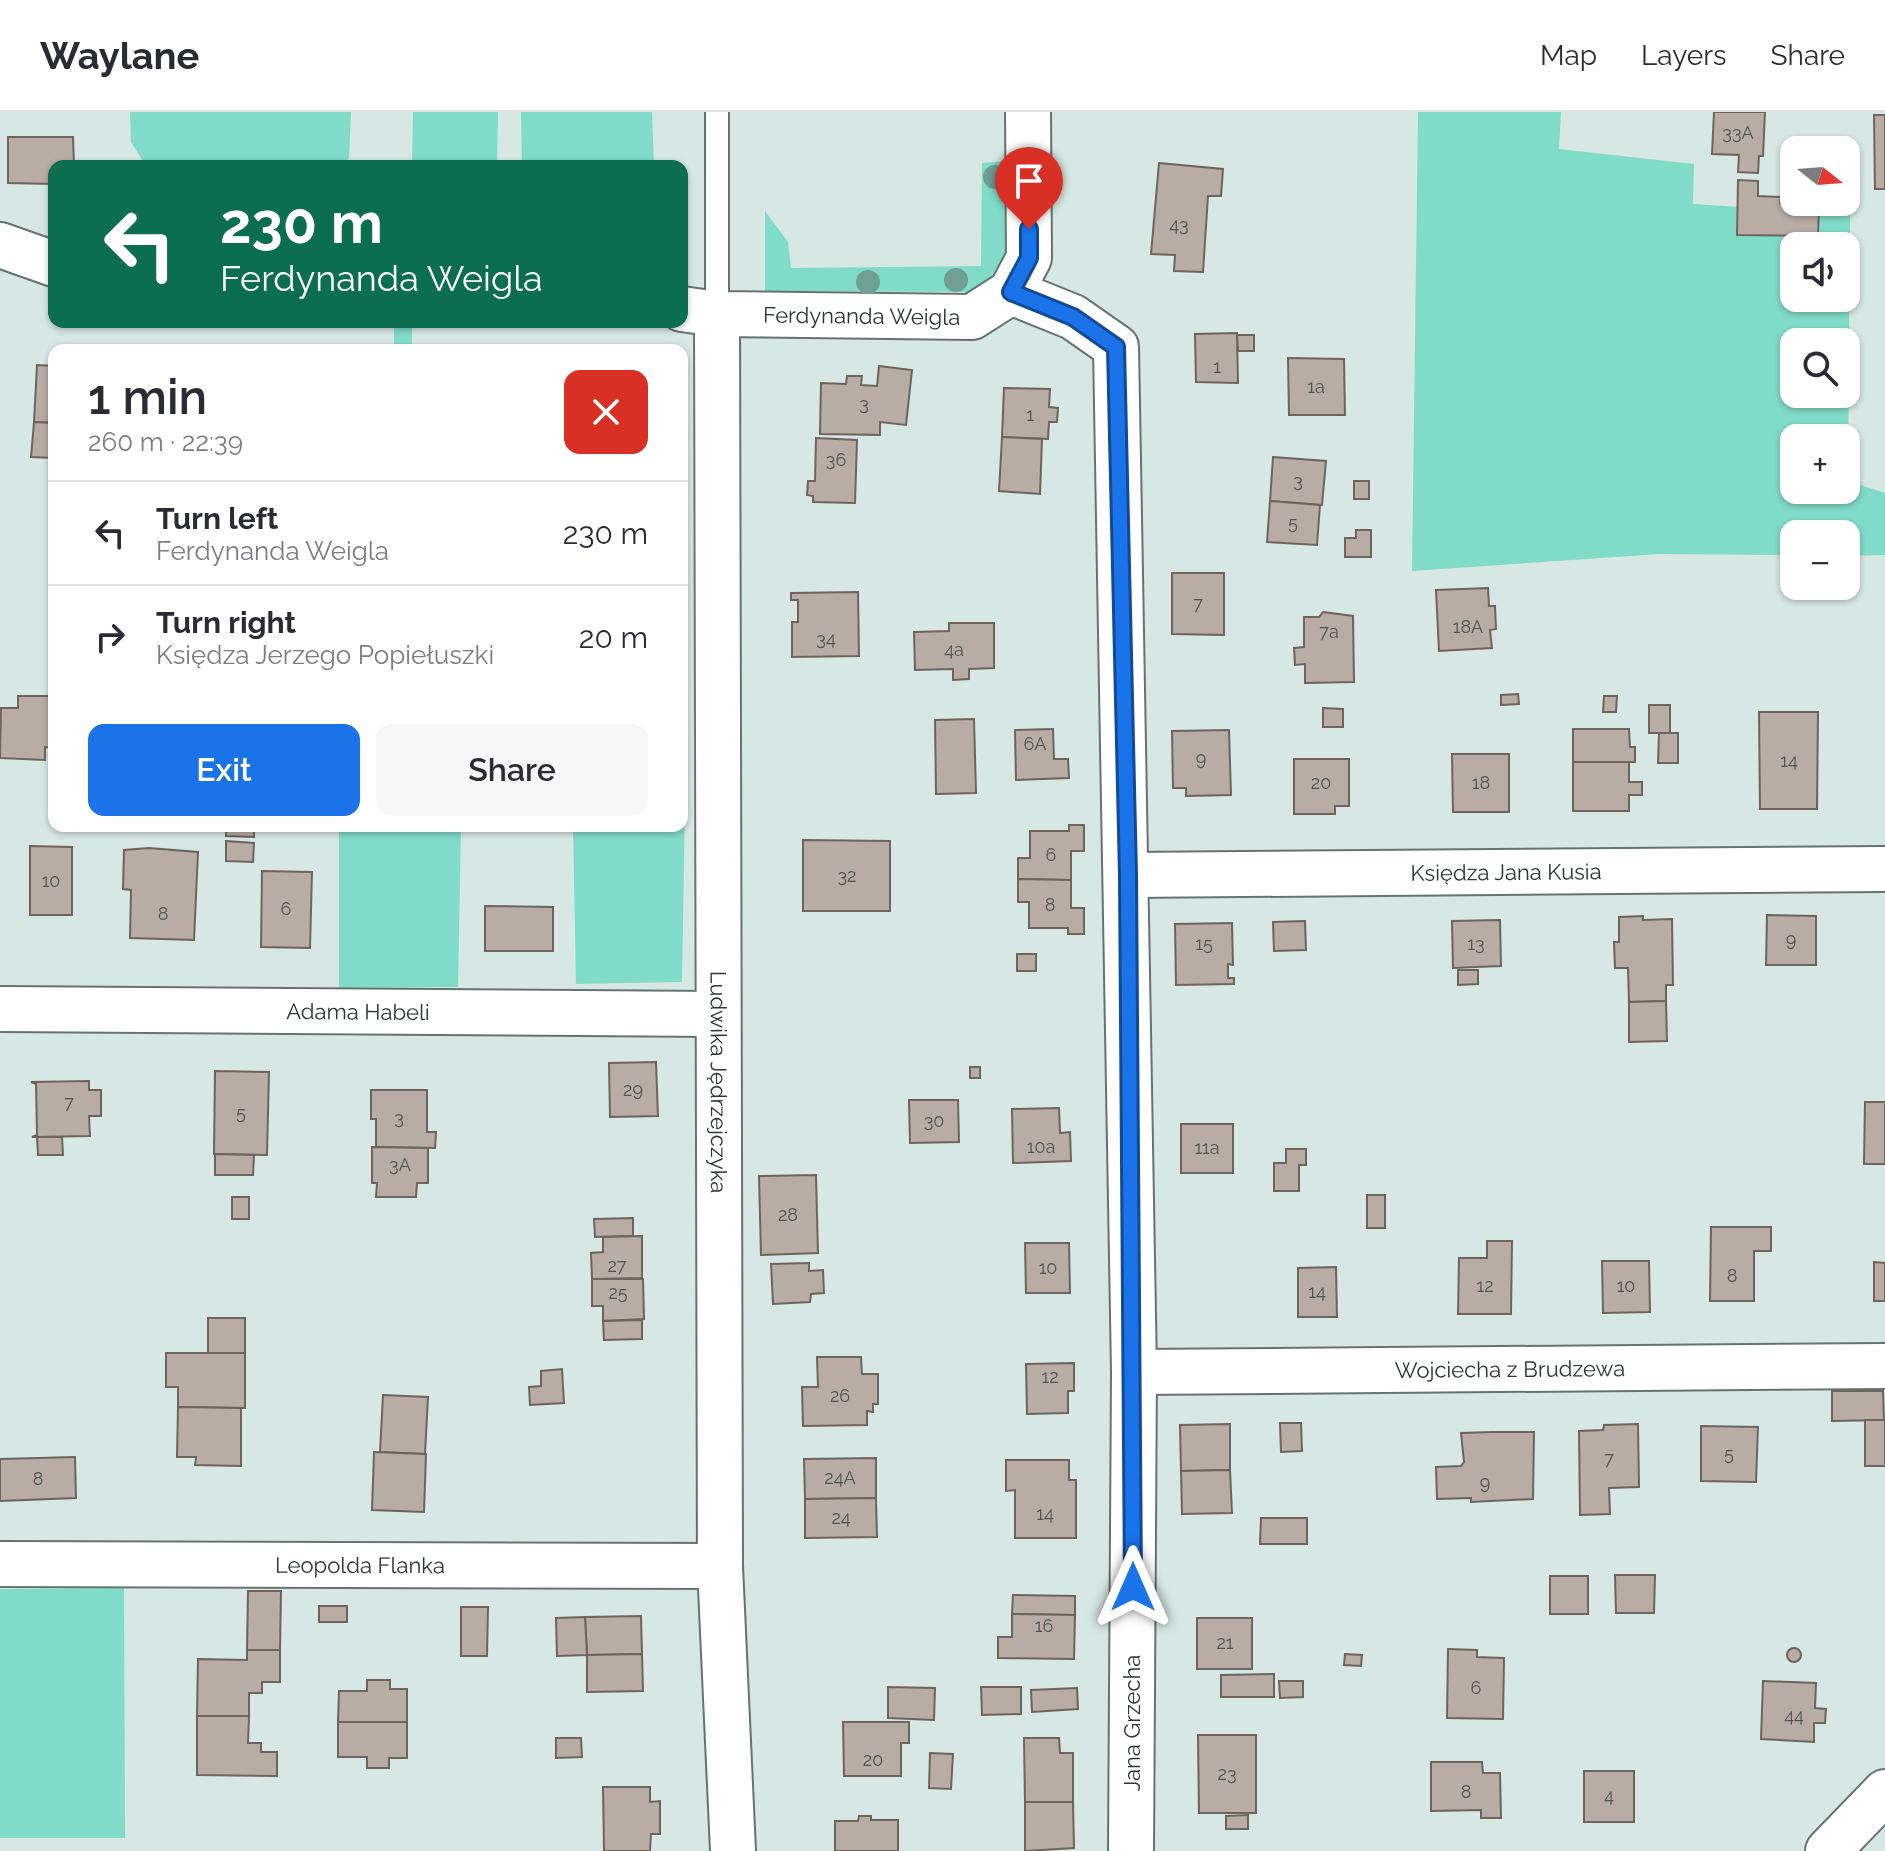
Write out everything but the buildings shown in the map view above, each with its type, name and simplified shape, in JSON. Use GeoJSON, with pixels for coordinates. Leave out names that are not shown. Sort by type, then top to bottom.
{"type":"FeatureCollection","features":[{"type":"Feature","properties":{"kind":"street"},"geometry":{"type":"LineString","coordinates":[[1011,292],[1029,258],[1028,112]]}},
{"type":"Feature","properties":{"kind":"street"},"geometry":{"type":"LineString","coordinates":[[0,245],[48,262]]}},
{"type":"Feature","properties":{"kind":"street","name":"Ferdynanda Weigla"},"geometry":{"type":"LineString","coordinates":[[688,317],[972,317],[1011,292]]}},
{"type":"Feature","properties":{"kind":"street","name":"Jana Grzecha"},"geometry":{"type":"LineString","coordinates":[[1011,292],[1073,317],[1116,347],[1128,875],[1134,1372],[1131,1851]]}},
{"type":"Feature","properties":{"kind":"street","name":"Ludwika Jędrzejczyka"},"geometry":{"type":"LineString","coordinates":[[688,382],[717,1014],[720,1566],[733,1851]]}},
{"type":"Feature","properties":{"kind":"street","name":"Księdza Jana Kusia"},"geometry":{"type":"LineString","coordinates":[[1128,875],[1885,869]]}},
{"type":"Feature","properties":{"kind":"street","name":"Adama Habeli"},"geometry":{"type":"LineString","coordinates":[[0,1009],[717,1014]]}},
{"type":"Feature","properties":{"kind":"street","name":"Wojciecha z Brudzewa"},"geometry":{"type":"LineString","coordinates":[[1134,1372],[1885,1366]]}},
{"type":"Feature","properties":{"kind":"street","name":"Leopolda Flanka"},"geometry":{"type":"LineString","coordinates":[[0,1564],[720,1566]]}},
{"type":"Feature","properties":{"kind":"street"},"geometry":{"type":"LineString","coordinates":[[1828,1851],[1885,1792]]}},
{"type":"Feature","properties":{"kind":"lane"},"geometry":{"type":"LineString","coordinates":[[688,298],[717,112]]}},
{"type":"Feature","properties":{"kind":"green space"},"geometry":{"type":"Polygon","coordinates":[[[130,112],[351,112],[348,160],[142,160],[131,142],[130,112]]]}},
{"type":"Feature","properties":{"kind":"green space"},"geometry":{"type":"Polygon","coordinates":[[[413,112],[498,112],[497,160],[412,160],[413,112]]]}},
{"type":"Feature","properties":{"kind":"green space"},"geometry":{"type":"Polygon","coordinates":[[[521,112],[652,112],[654,160],[522,160],[521,112]]]}},
{"type":"Feature","properties":{"kind":"green space"},"geometry":{"type":"Polygon","coordinates":[[[1418,112],[1561,112],[1559,149],[1694,164],[1693,204],[1780,210],[1780,216],[1850,216],[1850,232],[1780,232],[1780,312],[1849,312],[1849,328],[1780,328],[1780,408],[1849,408],[1848,424],[1780,424],[1780,504],[1860,504],[1860,485],[1885,493],[1885,555],[1860,556],[1860,520],[1780,520],[1780,555],[1660,554],[1412,571],[1418,112]]]}},
{"type":"Feature","properties":{"kind":"green space"},"geometry":{"type":"Polygon","coordinates":[[[1009,161],[1006,254],[981,292],[765,291],[765,211],[788,242],[791,268],[981,266],[982,163],[1009,161]]]}},
{"type":"Feature","properties":{"kind":"green space"},"geometry":{"type":"Polygon","coordinates":[[[394,328],[412,328],[412,344],[394,344],[394,328]]]}},
{"type":"Feature","properties":{"kind":"green space"},"geometry":{"type":"Polygon","coordinates":[[[339,832],[461,832],[458,987],[339,988],[339,832]]]}},
{"type":"Feature","properties":{"kind":"green space"},"geometry":{"type":"Polygon","coordinates":[[[573,832],[684,832],[682,982],[576,984],[573,832]]]}},
{"type":"Feature","properties":{"kind":"green space"},"geometry":{"type":"Polygon","coordinates":[[[124,1588],[125,1838],[0,1838],[0,1589],[124,1588]]]}},
{"type":"Feature","properties":{"kind":"route"},"geometry":{"type":"LineString","coordinates":[[1029,229],[1029,258],[1011,292],[1073,317],[1116,347],[1128,875],[1134,1372],[1133,1587]]}}]}
